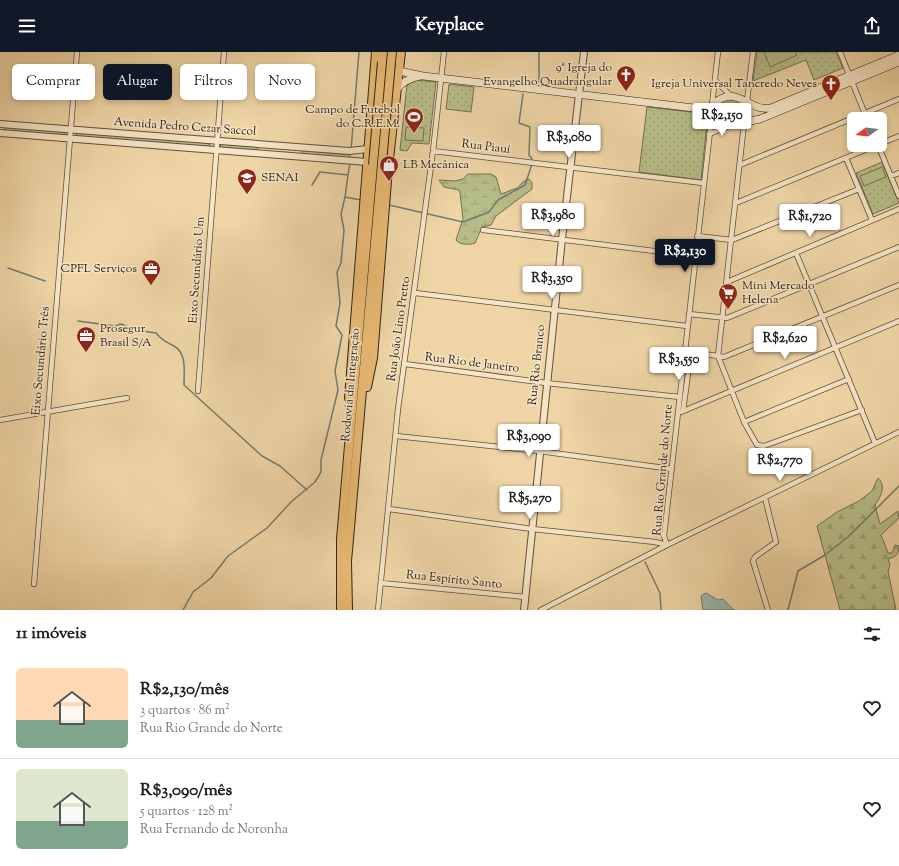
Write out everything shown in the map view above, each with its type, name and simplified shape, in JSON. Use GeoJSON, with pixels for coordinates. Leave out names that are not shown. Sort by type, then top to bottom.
{"type":"FeatureCollection","features":[{"type":"Feature","properties":{"kind":"highway"},"geometry":{"type":"LineString","coordinates":[[370,164],[368,149],[376,52]]}},
{"type":"Feature","properties":{"kind":"highway"},"geometry":{"type":"LineString","coordinates":[[370,164],[382,52]]}},
{"type":"Feature","properties":{"kind":"highway"},"geometry":{"type":"LineString","coordinates":[[386,162],[392,52]]}},
{"type":"Feature","properties":{"kind":"highway"},"geometry":{"type":"LineString","coordinates":[[386,162],[401,52]]}},
{"type":"Feature","properties":{"kind":"highway"},"geometry":{"type":"LineString","coordinates":[[374,68],[399,71]]}},
{"type":"Feature","properties":{"kind":"highway"},"geometry":{"type":"LineString","coordinates":[[370,164],[386,162]]}},
{"type":"Feature","properties":{"kind":"highway","name":"Rodovia da Integração"},"geometry":{"type":"LineString","coordinates":[[340,610],[340,555],[386,162]]}},
{"type":"Feature","properties":{"kind":"highway","name":"Rodovia da Integração"},"geometry":{"type":"LineString","coordinates":[[348,610],[347,561],[370,164]]}},
{"type":"Feature","properties":{"kind":"main road"},"geometry":{"type":"LineString","coordinates":[[399,71],[423,76],[712,110],[720,122],[730,125],[744,124],[764,118],[851,79],[899,55]]}},
{"type":"Feature","properties":{"kind":"main road"},"geometry":{"type":"LineString","coordinates":[[712,110],[724,96],[730,95],[747,101],[760,108],[771,108],[899,62]]}},
{"type":"Feature","properties":{"kind":"main road"},"geometry":{"type":"LineString","coordinates":[[397,89],[408,79],[423,76]]}},
{"type":"Feature","properties":{"kind":"main road"},"geometry":{"type":"LineString","coordinates":[[744,124],[747,101]]}},
{"type":"Feature","properties":{"kind":"street","name":"Eixo Secundário Três"},"geometry":{"type":"LineString","coordinates":[[34,584],[77,52]]}},
{"type":"Feature","properties":{"kind":"street","name":"Eixo Secundário Um"},"geometry":{"type":"LineString","coordinates":[[198,392],[224,52]]}},
{"type":"Feature","properties":{"kind":"street","name":"Rua João Lino Pretto"},"geometry":{"type":"LineString","coordinates":[[378,610],[396,436],[433,151],[444,52]]}},
{"type":"Feature","properties":{"kind":"street","name":"Rua Rio Branco"},"geometry":{"type":"LineString","coordinates":[[524,610],[546,383],[584,52]]}},
{"type":"Feature","properties":{"kind":"street","name":"Rua Rio Grande do Norte"},"geometry":{"type":"LineString","coordinates":[[668,545],[664,536],[718,52]]}},
{"type":"Feature","properties":{"kind":"street"},"geometry":{"type":"LineString","coordinates":[[747,101],[753,52]]}},
{"type":"Feature","properties":{"kind":"street"},"geometry":{"type":"LineString","coordinates":[[840,52],[865,112]]}},
{"type":"Feature","properties":{"kind":"street"},"geometry":{"type":"LineString","coordinates":[[715,80],[730,95]]}},
{"type":"Feature","properties":{"kind":"street"},"geometry":{"type":"LineString","coordinates":[[867,112],[899,99]]}},
{"type":"Feature","properties":{"kind":"street"},"geometry":{"type":"LineString","coordinates":[[740,165],[847,120]]}},
{"type":"Feature","properties":{"kind":"street","name":"Avenida Pedro Cezar Saccol"},"geometry":{"type":"LineString","coordinates":[[0,124],[349,151],[368,149]]}},
{"type":"Feature","properties":{"kind":"street"},"geometry":{"type":"LineString","coordinates":[[744,124],[718,356],[731,391],[744,422],[757,444],[764,446],[862,410]]}},
{"type":"Feature","properties":{"kind":"street"},"geometry":{"type":"LineString","coordinates":[[709,134],[730,125]]}},
{"type":"Feature","properties":{"kind":"street","name":"Avenida Pedro Cezar Saccol"},"geometry":{"type":"LineString","coordinates":[[0,133],[370,164]]}},
{"type":"Feature","properties":{"kind":"street"},"geometry":{"type":"LineString","coordinates":[[887,141],[899,136]]}},
{"type":"Feature","properties":{"kind":"street","name":"Rua Piauí"},"geometry":{"type":"LineString","coordinates":[[433,151],[703,183]]}},
{"type":"Feature","properties":{"kind":"street"},"geometry":{"type":"LineString","coordinates":[[736,203],[861,152]]}},
{"type":"Feature","properties":{"kind":"street"},"geometry":{"type":"LineString","coordinates":[[881,152],[899,196]]}},
{"type":"Feature","properties":{"kind":"street"},"geometry":{"type":"LineString","coordinates":[[846,158],[872,220]]}},
{"type":"Feature","properties":{"kind":"street"},"geometry":{"type":"LineString","coordinates":[[891,176],[899,173]]}},
{"type":"Feature","properties":{"kind":"street"},"geometry":{"type":"LineString","coordinates":[[698,236],[732,240],[859,189]]}},
{"type":"Feature","properties":{"kind":"street"},"geometry":{"type":"LineString","coordinates":[[727,282],[899,209]]}},
{"type":"Feature","properties":{"kind":"street"},"geometry":{"type":"LineString","coordinates":[[483,230],[695,256]]}},
{"type":"Feature","properties":{"kind":"street"},"geometry":{"type":"LineString","coordinates":[[689,314],[726,318],[899,247]]}},
{"type":"Feature","properties":{"kind":"street"},"geometry":{"type":"LineString","coordinates":[[796,252],[875,443]]}},
{"type":"Feature","properties":{"kind":"street"},"geometry":{"type":"LineString","coordinates":[[683,411],[690,352],[724,357],[899,285]]}},
{"type":"Feature","properties":{"kind":"street"},"geometry":{"type":"LineString","coordinates":[[415,293],[687,326]]}},
{"type":"Feature","properties":{"kind":"street"},"geometry":{"type":"LineString","coordinates":[[678,413],[899,321]]}},
{"type":"Feature","properties":{"kind":"street","name":"Rua Rio de Janeiro"},"geometry":{"type":"LineString","coordinates":[[405,364],[546,383],[680,397]]}},
{"type":"Feature","properties":{"kind":"street"},"geometry":{"type":"LineString","coordinates":[[744,422],[849,378]]}},
{"type":"Feature","properties":{"kind":"street"},"geometry":{"type":"LineString","coordinates":[[0,420],[127,398]]}},
{"type":"Feature","properties":{"kind":"street"},"geometry":{"type":"LineString","coordinates":[[541,610],[668,545],[899,432]]}},
{"type":"Feature","properties":{"kind":"street"},"geometry":{"type":"LineString","coordinates":[[396,436],[539,451],[672,469]]}},
{"type":"Feature","properties":{"kind":"street"},"geometry":{"type":"LineString","coordinates":[[765,498],[776,542],[755,557],[753,561],[768,610]]}},
{"type":"Feature","properties":{"kind":"street"},"geometry":{"type":"LineString","coordinates":[[389,509],[532,529],[656,542],[668,545]]}},
{"type":"Feature","properties":{"kind":"street","name":"Rua Espírito Santo"},"geometry":{"type":"LineString","coordinates":[[381,583],[525,597]]}},
{"type":"Feature","properties":{"kind":"green space"},"geometry":{"type":"Polygon","coordinates":[[[757,52],[836,52],[843,68],[814,80],[806,60],[753,81],[757,52]]]}},
{"type":"Feature","properties":{"kind":"green space"},"geometry":{"type":"Polygon","coordinates":[[[764,52],[795,52],[797,55],[770,67],[764,52]]]}},
{"type":"Feature","properties":{"kind":"green space"},"geometry":{"type":"Polygon","coordinates":[[[416,80],[436,82],[429,144],[412,143],[407,151],[400,150],[407,85],[416,80]]]}},
{"type":"Feature","properties":{"kind":"green space"},"geometry":{"type":"Polygon","coordinates":[[[449,84],[474,87],[471,112],[446,109],[449,84]]]}},
{"type":"Feature","properties":{"kind":"green space"},"geometry":{"type":"Polygon","coordinates":[[[729,99],[734,100],[740,106],[740,116],[734,122],[729,123],[724,122],[718,116],[717,111],[718,106],[724,100],[729,99]]]}},
{"type":"Feature","properties":{"kind":"green space"},"geometry":{"type":"Polygon","coordinates":[[[647,107],[708,114],[701,180],[639,172],[647,107]]]}},
{"type":"Feature","properties":{"kind":"green space"},"geometry":{"type":"Polygon","coordinates":[[[5,127],[65,132],[65,135],[4,132],[5,127]]]}},
{"type":"Feature","properties":{"kind":"green space","name":"Campo de Futebol do C.R.E.M."},"geometry":{"type":"Polygon","coordinates":[[[406,127],[424,128],[423,141],[405,140],[406,127]]]}},
{"type":"Feature","properties":{"kind":"green space"},"geometry":{"type":"Polygon","coordinates":[[[77,132],[207,143],[211,146],[76,136],[77,132]]]}},
{"type":"Feature","properties":{"kind":"green space"},"geometry":{"type":"Polygon","coordinates":[[[222,144],[257,147],[258,149],[256,151],[222,149],[219,147],[222,144]]]}},
{"type":"Feature","properties":{"kind":"green space"},"geometry":{"type":"Polygon","coordinates":[[[302,150],[350,155],[350,159],[302,155],[302,150]]]}},
{"type":"Feature","properties":{"kind":"green space"},"geometry":{"type":"Polygon","coordinates":[[[882,162],[899,203],[873,214],[856,173],[882,162]]]}},
{"type":"Feature","properties":{"kind":"green space"},"geometry":{"type":"Polygon","coordinates":[[[882,167],[886,177],[864,186],[860,176],[882,167]]]}},
{"type":"Feature","properties":{"kind":"green space"},"geometry":{"type":"Polygon","coordinates":[[[468,174],[491,174],[496,177],[501,194],[517,188],[524,181],[529,179],[532,183],[532,189],[496,216],[491,225],[482,227],[475,243],[462,244],[456,240],[463,219],[459,190],[444,187],[439,180],[455,181],[463,179],[468,174]]]}},
{"type":"Feature","properties":{"kind":"green space"},"geometry":{"type":"Polygon","coordinates":[[[878,478],[881,481],[882,492],[875,505],[880,524],[898,511],[899,518],[881,535],[888,553],[892,553],[895,545],[899,546],[896,555],[888,559],[890,565],[888,571],[896,610],[840,610],[817,526],[837,512],[859,501],[872,491],[878,478]]]}},
{"type":"Feature","properties":{"kind":"shaded area"},"geometry":{"type":"Polygon","coordinates":[[[706,593],[718,600],[723,599],[734,610],[703,610],[701,596],[706,593]]]}},
{"type":"Feature","properties":{"kind":"waterway"},"geometry":{"type":"LineString","coordinates":[[351,150],[359,52]]}},
{"type":"Feature","properties":{"kind":"waterway"},"geometry":{"type":"LineString","coordinates":[[525,83],[535,84],[539,82],[539,52]]}},
{"type":"Feature","properties":{"kind":"waterway"},"geometry":{"type":"LineString","coordinates":[[523,94],[519,123],[530,127],[529,155],[532,159]]}},
{"type":"Feature","properties":{"kind":"waterway"},"geometry":{"type":"LineString","coordinates":[[348,175],[350,163]]}},
{"type":"Feature","properties":{"kind":"waterway"},"geometry":{"type":"LineString","coordinates":[[389,205],[463,222],[489,212],[498,200],[525,185],[532,164]]}},
{"type":"Feature","properties":{"kind":"waterway"},"geometry":{"type":"LineString","coordinates":[[183,610],[193,592],[211,578],[228,556],[267,528],[292,501],[315,482],[321,472],[321,460],[338,390],[335,371],[342,335],[336,326],[340,303],[337,272],[341,263],[344,230],[341,214],[348,175],[320,172],[312,185]]}},
{"type":"Feature","properties":{"kind":"waterway"},"geometry":{"type":"LineString","coordinates":[[345,197],[361,200]]}},
{"type":"Feature","properties":{"kind":"waterway"},"geometry":{"type":"LineString","coordinates":[[8,268],[45,281]]}},
{"type":"Feature","properties":{"kind":"waterway"},"geometry":{"type":"LineString","coordinates":[[78,321],[115,326],[121,324],[136,330],[156,333],[164,341],[174,346],[178,349],[183,358],[184,385],[262,456],[280,466],[307,490]]}},
{"type":"Feature","properties":{"kind":"waterway"},"geometry":{"type":"LineString","coordinates":[[788,610],[798,571],[825,555],[848,537],[899,486]]}},
{"type":"Feature","properties":{"kind":"waterway"},"geometry":{"type":"LineString","coordinates":[[645,562],[660,593],[661,610]]}},
{"type":"Feature","properties":{"kind":"place","name":"9ª Igreja do Evangelho Quadrangular"},"geometry":{"type":"Point","coordinates":[626,92]}},
{"type":"Feature","properties":{"kind":"place","name":"Igreja Universal Tancredo Neves"},"geometry":{"type":"Point","coordinates":[831,101]}},
{"type":"Feature","properties":{"kind":"place","name":"Campo de Futebol do C.R.E.M."},"geometry":{"type":"Point","coordinates":[414,134]}},
{"type":"Feature","properties":{"kind":"place","name":"LB Mecânica"},"geometry":{"type":"Point","coordinates":[389,182]}},
{"type":"Feature","properties":{"kind":"place","name":"SENAI"},"geometry":{"type":"Point","coordinates":[247,195]}},
{"type":"Feature","properties":{"kind":"place","name":"CPFL Serviços"},"geometry":{"type":"Point","coordinates":[151,286]}},
{"type":"Feature","properties":{"kind":"place","name":"Mini Mercado Helena"},"geometry":{"type":"Point","coordinates":[728,310]}},
{"type":"Feature","properties":{"kind":"place","name":"Prosegur Brasil S/A"},"geometry":{"type":"Point","coordinates":[86,353]}}]}
